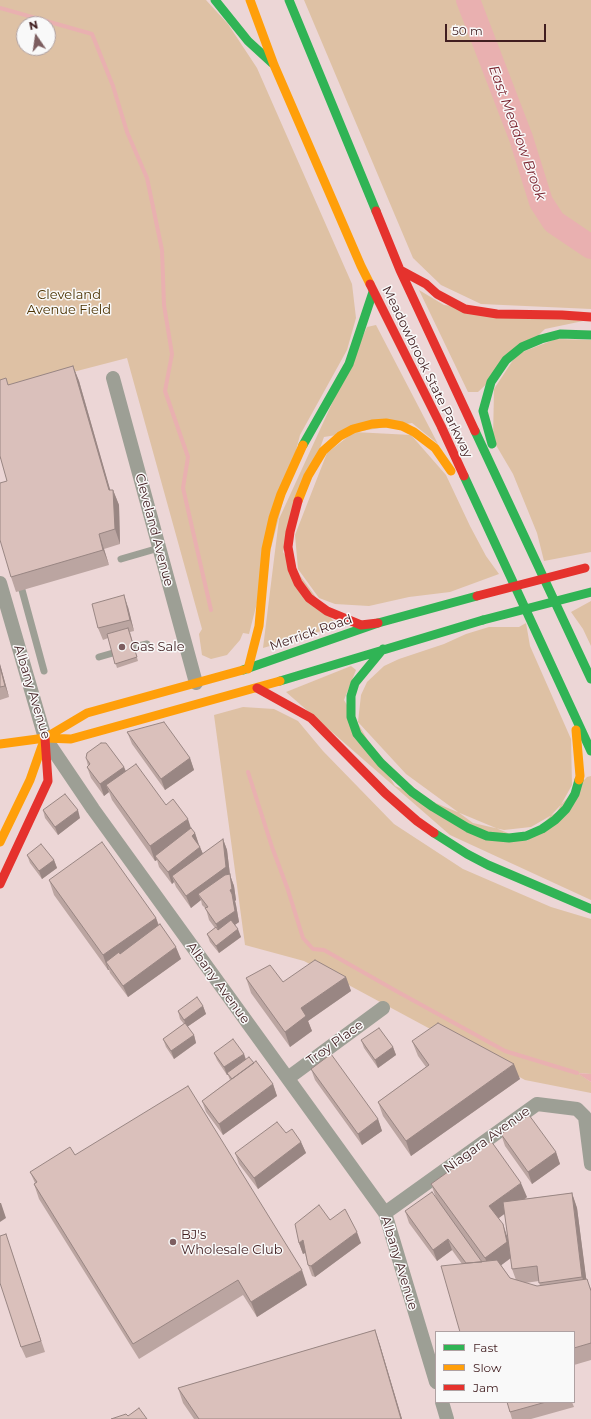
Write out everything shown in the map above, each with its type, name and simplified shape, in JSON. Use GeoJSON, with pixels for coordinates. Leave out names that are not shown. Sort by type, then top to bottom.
{"type":"FeatureCollection","features":[{"type":"Feature","properties":{"kind":"main road"},"geometry":{"type":"LineString","coordinates":[[215,0],[248,41],[274,65]]}},
{"type":"Feature","properties":{"kind":"main road","name":"Meadowbrook State Parkway"},"geometry":{"type":"LineString","coordinates":[[250,0],[274,65],[373,292],[441,426],[591,751]]}},
{"type":"Feature","properties":{"kind":"main road","name":"Meadowbrook State Parkway"},"geometry":{"type":"LineString","coordinates":[[289,0],[400,270],[591,679]]}},
{"type":"Feature","properties":{"kind":"main road"},"geometry":{"type":"LineString","coordinates":[[400,270],[426,284],[437,294],[452,303],[465,308],[498,314],[591,317]]}},
{"type":"Feature","properties":{"kind":"main road"},"geometry":{"type":"LineString","coordinates":[[248,669],[259,626],[266,549],[273,518],[281,494],[304,444],[349,364],[373,292]]}},
{"type":"Feature","properties":{"kind":"main road"},"geometry":{"type":"LineString","coordinates":[[507,501],[483,411],[491,382],[506,360],[522,347],[541,339],[560,334],[591,335]]}},
{"type":"Feature","properties":{"kind":"main road"},"geometry":{"type":"LineString","coordinates":[[378,623],[361,625],[327,611],[309,598],[298,583],[292,569],[288,547],[298,500],[308,476],[323,452],[340,436],[353,429],[372,424],[386,423],[402,426],[414,432],[435,448],[481,514]]}},
{"type":"Feature","properties":{"kind":"main road","name":"Merrick Road"},"geometry":{"type":"LineString","coordinates":[[45,738],[87,713],[248,669],[378,623],[588,567]]}},
{"type":"Feature","properties":{"kind":"main road","name":"Merrick Road"},"geometry":{"type":"LineString","coordinates":[[0,744],[45,738],[72,739],[257,688],[482,620],[591,592]]}},
{"type":"Feature","properties":{"kind":"main road"},"geometry":{"type":"LineString","coordinates":[[383,649],[355,683],[351,696],[351,717],[357,734],[382,763],[412,792],[433,807],[468,828],[487,836],[508,838],[526,836],[542,829],[555,820],[566,809],[575,794],[580,776],[575,717]]}},
{"type":"Feature","properties":{"kind":"main road"},"geometry":{"type":"LineString","coordinates":[[257,688],[311,718],[386,793],[417,821],[435,834],[488,865],[591,909]]}},
{"type":"Feature","properties":{"kind":"main road"},"geometry":{"type":"LineString","coordinates":[[0,842],[30,780],[45,738]]}},
{"type":"Feature","properties":{"kind":"main road"},"geometry":{"type":"LineString","coordinates":[[0,884],[48,782],[45,738]]}},
{"type":"Feature","properties":{"kind":"street","name":"Cleveland Avenue"},"geometry":{"type":"LineString","coordinates":[[113,378],[196,683]]}},
{"type":"Feature","properties":{"kind":"street","name":"Albany Avenue"},"geometry":{"type":"LineString","coordinates":[[0,583],[45,738],[93,809],[385,1213],[435,1379]]}},
{"type":"Feature","properties":{"kind":"street","name":"Troy Place"},"geometry":{"type":"LineString","coordinates":[[288,1078],[383,1008]]}},
{"type":"Feature","properties":{"kind":"street","name":"Niagara Avenue"},"geometry":{"type":"LineString","coordinates":[[385,1213],[537,1104],[577,1109],[585,1118],[591,1164]]}},
{"type":"Feature","properties":{"kind":"street"},"geometry":{"type":"LineString","coordinates":[[442,1403],[447,1419]]}},
{"type":"Feature","properties":{"kind":"lane"},"geometry":{"type":"LineString","coordinates":[[121,559],[159,548]]}},
{"type":"Feature","properties":{"kind":"lane"},"geometry":{"type":"LineString","coordinates":[[22,590],[44,671]]}},
{"type":"Feature","properties":{"kind":"lane"},"geometry":{"type":"LineString","coordinates":[[134,647],[147,644]]}},
{"type":"Feature","properties":{"kind":"lane"},"geometry":{"type":"LineString","coordinates":[[98,657],[113,653]]}},
{"type":"Feature","properties":{"kind":"green space","name":"Cleveland Avenue Field"},"geometry":{"type":"Polygon","coordinates":[[[0,0],[206,0],[228,24],[257,68],[352,284],[356,318],[347,350],[300,435],[249,634],[243,633],[240,640],[227,655],[211,659],[202,655],[199,634],[202,629],[127,358],[0,391],[0,0]]]}},
{"type":"Feature","properties":{"kind":"green space"},"geometry":{"type":"Polygon","coordinates":[[[304,0],[591,0],[591,309],[481,304],[441,285],[413,258],[304,0]]]}},
{"type":"Feature","properties":{"kind":"green space"},"geometry":{"type":"Polygon","coordinates":[[[419,290],[444,305],[583,321],[545,329],[478,392],[468,392],[419,290]]]}},
{"type":"Feature","properties":{"kind":"green space"},"geometry":{"type":"Polygon","coordinates":[[[376,325],[438,444],[412,423],[324,437],[283,552],[334,622],[333,626],[328,629],[263,648],[279,519],[367,327],[376,325]]]}},
{"type":"Feature","properties":{"kind":"green space"},"geometry":{"type":"Polygon","coordinates":[[[556,339],[591,340],[591,552],[544,561],[537,533],[513,474],[493,440],[494,389],[517,354],[556,339]]]}},
{"type":"Feature","properties":{"kind":"green space"},"geometry":{"type":"Polygon","coordinates":[[[354,432],[411,435],[446,475],[486,556],[499,574],[450,592],[409,597],[369,606],[335,604],[319,598],[298,569],[295,535],[327,453],[354,432]]]}},
{"type":"Feature","properties":{"kind":"green space"},"geometry":{"type":"Polygon","coordinates":[[[591,601],[591,646],[583,629],[571,612],[591,601]]]}},
{"type":"Feature","properties":{"kind":"green space"},"geometry":{"type":"Polygon","coordinates":[[[526,623],[530,646],[571,739],[572,785],[557,812],[531,827],[504,830],[473,823],[406,774],[358,722],[361,695],[367,682],[384,666],[399,659],[444,644],[466,634],[489,627],[519,627],[526,623]]]}},
{"type":"Feature","properties":{"kind":"green space"},"geometry":{"type":"Polygon","coordinates":[[[351,666],[356,670],[344,700],[395,786],[527,841],[587,777],[591,776],[591,900],[450,835],[286,692],[351,666]]]}},
{"type":"Feature","properties":{"kind":"green space"},"geometry":{"type":"Polygon","coordinates":[[[243,707],[274,709],[298,721],[323,751],[394,824],[463,869],[551,907],[591,919],[591,1074],[578,1073],[591,1082],[591,1093],[525,1080],[304,961],[245,945],[214,715],[243,707]]]}},
{"type":"Feature","properties":{"kind":"shaded area"},"geometry":{"type":"Polygon","coordinates":[[[577,1073],[591,1074],[591,1082],[577,1073]]]}},
{"type":"Feature","properties":{"kind":"building"},"geometry":{"type":"Polygon","coordinates":[[[73,366],[109,490],[113,490],[115,529],[99,534],[103,550],[11,577],[0,540],[0,483],[7,481],[0,456],[0,380],[6,378],[8,385],[73,366]]]}},
{"type":"Feature","properties":{"kind":"building"},"geometry":{"type":"Polygon","coordinates":[[[124,595],[130,620],[98,628],[92,604],[124,595]]]}},
{"type":"Feature","properties":{"kind":"building"},"geometry":{"type":"Polygon","coordinates":[[[128,628],[137,657],[115,664],[107,634],[128,628]]]}},
{"type":"Feature","properties":{"kind":"building"},"geometry":{"type":"Polygon","coordinates":[[[0,667],[5,686],[0,687],[0,667]]]}},
{"type":"Feature","properties":{"kind":"building"},"geometry":{"type":"Polygon","coordinates":[[[164,722],[190,758],[161,779],[127,732],[164,722]]]}},
{"type":"Feature","properties":{"kind":"building"},"geometry":{"type":"Polygon","coordinates":[[[101,743],[106,743],[124,767],[100,784],[87,767],[90,764],[86,758],[87,753],[101,743]]]}},
{"type":"Feature","properties":{"kind":"building"},"geometry":{"type":"Polygon","coordinates":[[[136,764],[166,805],[173,799],[188,819],[150,846],[106,785],[136,764]]]}},
{"type":"Feature","properties":{"kind":"building"},"geometry":{"type":"Polygon","coordinates":[[[65,794],[78,810],[55,827],[43,810],[65,794]]]}},
{"type":"Feature","properties":{"kind":"building"},"geometry":{"type":"Polygon","coordinates":[[[191,828],[195,833],[192,836],[200,847],[168,872],[155,856],[191,828]]]}},
{"type":"Feature","properties":{"kind":"building"},"geometry":{"type":"Polygon","coordinates":[[[223,839],[226,867],[186,896],[172,876],[223,839]]]}},
{"type":"Feature","properties":{"kind":"building"},"geometry":{"type":"Polygon","coordinates":[[[102,842],[156,918],[103,955],[49,880],[102,842]]]}},
{"type":"Feature","properties":{"kind":"building"},"geometry":{"type":"Polygon","coordinates":[[[41,844],[54,860],[39,871],[27,855],[41,844]]]}},
{"type":"Feature","properties":{"kind":"building"},"geometry":{"type":"Polygon","coordinates":[[[230,874],[232,889],[230,890],[235,911],[216,924],[205,908],[208,907],[198,894],[225,875],[230,874]]]}},
{"type":"Feature","properties":{"kind":"building"},"geometry":{"type":"Polygon","coordinates":[[[231,920],[238,929],[216,946],[207,934],[216,927],[218,930],[231,920]]]}},
{"type":"Feature","properties":{"kind":"building"},"geometry":{"type":"Polygon","coordinates":[[[160,924],[176,947],[123,986],[106,962],[119,952],[120,954],[160,924]]]}},
{"type":"Feature","properties":{"kind":"building"},"geometry":{"type":"Polygon","coordinates":[[[315,960],[346,977],[301,1008],[306,1016],[285,1032],[246,978],[270,965],[283,982],[315,960]]]}},
{"type":"Feature","properties":{"kind":"building"},"geometry":{"type":"Polygon","coordinates":[[[197,997],[203,1006],[184,1020],[178,1011],[197,997]]]}},
{"type":"Feature","properties":{"kind":"building"},"geometry":{"type":"Polygon","coordinates":[[[185,1023],[194,1035],[171,1051],[163,1039],[185,1023]]]}},
{"type":"Feature","properties":{"kind":"building"},"geometry":{"type":"Polygon","coordinates":[[[438,1023],[514,1064],[406,1141],[378,1102],[429,1065],[412,1041],[438,1023]]]}},
{"type":"Feature","properties":{"kind":"building"},"geometry":{"type":"Polygon","coordinates":[[[379,1028],[393,1047],[375,1060],[361,1040],[379,1028]]]}},
{"type":"Feature","properties":{"kind":"building"},"geometry":{"type":"Polygon","coordinates":[[[233,1039],[244,1054],[224,1067],[214,1053],[233,1039]]]}},
{"type":"Feature","properties":{"kind":"building"},"geometry":{"type":"Polygon","coordinates":[[[331,1054],[378,1119],[358,1134],[311,1069],[331,1054]]]}},
{"type":"Feature","properties":{"kind":"building"},"geometry":{"type":"Polygon","coordinates":[[[249,1057],[254,1063],[232,1079],[227,1073],[249,1057]]]}},
{"type":"Feature","properties":{"kind":"building"},"geometry":{"type":"Polygon","coordinates":[[[256,1061],[273,1084],[219,1124],[202,1101],[256,1061]]]}},
{"type":"Feature","properties":{"kind":"building","name":"BJ's Wholesale Club"},"geometry":{"type":"Polygon","coordinates":[[[188,1086],[302,1270],[251,1302],[238,1280],[133,1344],[34,1184],[37,1182],[30,1172],[70,1147],[75,1155],[188,1086]]]}},
{"type":"Feature","properties":{"kind":"building"},"geometry":{"type":"Polygon","coordinates":[[[529,1115],[556,1152],[528,1172],[501,1134],[529,1115]]]}},
{"type":"Feature","properties":{"kind":"building"},"geometry":{"type":"Polygon","coordinates":[[[277,1122],[286,1133],[292,1129],[301,1142],[254,1178],[235,1153],[277,1122]]]}},
{"type":"Feature","properties":{"kind":"building"},"geometry":{"type":"Polygon","coordinates":[[[491,1141],[521,1183],[489,1206],[503,1224],[507,1242],[485,1258],[431,1184],[491,1141]]]}},
{"type":"Feature","properties":{"kind":"building"},"geometry":{"type":"Polygon","coordinates":[[[432,1192],[482,1262],[466,1263],[448,1239],[433,1250],[405,1211],[432,1192]]]}},
{"type":"Feature","properties":{"kind":"building"},"geometry":{"type":"Polygon","coordinates":[[[572,1193],[582,1277],[539,1283],[537,1266],[512,1269],[503,1202],[572,1193]]]}},
{"type":"Feature","properties":{"kind":"building"},"geometry":{"type":"Polygon","coordinates":[[[319,1205],[330,1220],[345,1209],[357,1232],[311,1266],[308,1265],[303,1240],[299,1243],[295,1224],[319,1205]]]}},
{"type":"Feature","properties":{"kind":"building"},"geometry":{"type":"Polygon","coordinates":[[[6,1234],[41,1341],[21,1347],[0,1283],[0,1236],[6,1234]]]}},
{"type":"Feature","properties":{"kind":"building"},"geometry":{"type":"Polygon","coordinates":[[[497,1260],[510,1278],[537,1286],[587,1279],[591,1291],[591,1343],[575,1348],[575,1331],[460,1331],[441,1266],[497,1260]]]}},
{"type":"Feature","properties":{"kind":"building"},"geometry":{"type":"Polygon","coordinates":[[[375,1330],[401,1419],[199,1419],[178,1388],[375,1330]]]}},
{"type":"Feature","properties":{"kind":"building"},"geometry":{"type":"Polygon","coordinates":[[[507,1403],[542,1403],[510,1412],[507,1403]]]}},
{"type":"Feature","properties":{"kind":"building"},"geometry":{"type":"Polygon","coordinates":[[[139,1408],[147,1419],[111,1419],[126,1414],[128,1416],[139,1408]]]}},
{"type":"Feature","properties":{"kind":"waterway","name":"East Meadow Brook"},"geometry":{"type":"LineString","coordinates":[[468,0],[521,138],[541,202],[554,222],[591,247]]}},
{"type":"Feature","properties":{"kind":"waterway"},"geometry":{"type":"LineString","coordinates":[[0,8],[92,34],[113,86],[127,132],[147,178],[162,250],[164,305],[172,354],[165,391],[188,457],[183,488],[211,610]]}},
{"type":"Feature","properties":{"kind":"waterway"},"geometry":{"type":"LineString","coordinates":[[248,772],[303,938],[313,949],[324,950],[505,1051],[577,1073]]}},
{"type":"Feature","properties":{"kind":"traffic: fast"},"geometry":{"type":"LineString","coordinates":[[215,0],[248,41],[272,63]]}},
{"type":"Feature","properties":{"kind":"traffic: fast"},"geometry":{"type":"LineString","coordinates":[[289,0],[376,211]]}},
{"type":"Feature","properties":{"kind":"traffic: fast"},"geometry":{"type":"LineString","coordinates":[[303,445],[349,364],[373,292]]}},
{"type":"Feature","properties":{"kind":"traffic: fast"},"geometry":{"type":"LineString","coordinates":[[492,444],[483,411],[491,382],[506,360],[522,347],[541,339],[560,334],[591,335]]}},
{"type":"Feature","properties":{"kind":"traffic: fast"},"geometry":{"type":"LineString","coordinates":[[475,431],[591,679]]}},
{"type":"Feature","properties":{"kind":"traffic: fast"},"geometry":{"type":"LineString","coordinates":[[464,476],[591,751]]}},
{"type":"Feature","properties":{"kind":"traffic: fast"},"geometry":{"type":"LineString","coordinates":[[483,620],[591,592]]}},
{"type":"Feature","properties":{"kind":"traffic: fast"},"geometry":{"type":"LineString","coordinates":[[243,670],[378,623],[477,596]]}},
{"type":"Feature","properties":{"kind":"traffic: fast"},"geometry":{"type":"LineString","coordinates":[[280,681],[483,620]]}},
{"type":"Feature","properties":{"kind":"traffic: fast"},"geometry":{"type":"LineString","coordinates":[[383,649],[355,683],[351,696],[351,717],[357,734],[381,763],[412,792],[433,807],[468,828],[487,836],[509,838],[526,836],[542,829],[555,820],[566,809],[575,794],[579,780]]}},
{"type":"Feature","properties":{"kind":"traffic: fast"},"geometry":{"type":"LineString","coordinates":[[434,833],[467,854],[488,865],[591,909]]}},
{"type":"Feature","properties":{"kind":"traffic: slow"},"geometry":{"type":"LineString","coordinates":[[250,0],[274,65],[370,284]]}},
{"type":"Feature","properties":{"kind":"traffic: slow"},"geometry":{"type":"LineString","coordinates":[[298,501],[308,476],[323,451],[340,436],[353,429],[372,424],[386,423],[402,426],[414,432],[435,448],[451,471]]}},
{"type":"Feature","properties":{"kind":"traffic: slow"},"geometry":{"type":"LineString","coordinates":[[248,669],[259,626],[266,549],[273,518],[281,494],[303,445]]}},
{"type":"Feature","properties":{"kind":"traffic: slow"},"geometry":{"type":"LineString","coordinates":[[45,738],[87,713],[243,670]]}},
{"type":"Feature","properties":{"kind":"traffic: slow"},"geometry":{"type":"LineString","coordinates":[[0,744],[45,738],[71,739],[280,681]]}},
{"type":"Feature","properties":{"kind":"traffic: slow"},"geometry":{"type":"LineString","coordinates":[[576,730],[580,776],[579,780]]}},
{"type":"Feature","properties":{"kind":"traffic: slow"},"geometry":{"type":"LineString","coordinates":[[0,842],[30,780],[42,746]]}},
{"type":"Feature","properties":{"kind":"traffic: jam"},"geometry":{"type":"LineString","coordinates":[[376,211],[400,270],[475,431]]}},
{"type":"Feature","properties":{"kind":"traffic: jam"},"geometry":{"type":"LineString","coordinates":[[400,270],[426,284],[437,294],[465,309],[497,314],[591,317]]}},
{"type":"Feature","properties":{"kind":"traffic: jam"},"geometry":{"type":"LineString","coordinates":[[370,284],[441,426],[464,476]]}},
{"type":"Feature","properties":{"kind":"traffic: jam"},"geometry":{"type":"LineString","coordinates":[[298,501],[290,532],[288,547],[292,569],[298,583],[309,598],[327,611],[361,625],[378,623]]}},
{"type":"Feature","properties":{"kind":"traffic: jam"},"geometry":{"type":"LineString","coordinates":[[477,596],[585,568]]}},
{"type":"Feature","properties":{"kind":"traffic: jam"},"geometry":{"type":"LineString","coordinates":[[257,688],[311,718],[385,793],[417,821],[434,833]]}},
{"type":"Feature","properties":{"kind":"traffic: jam"},"geometry":{"type":"LineString","coordinates":[[0,884],[48,781],[45,738]]}},
{"type":"Feature","properties":{"kind":"place","name":"Gas Sale"},"geometry":{"type":"Point","coordinates":[122,647]}},
{"type":"Feature","properties":{"kind":"place","name":"BJ's Wholesale Club"},"geometry":{"type":"Point","coordinates":[173,1242]}}]}
